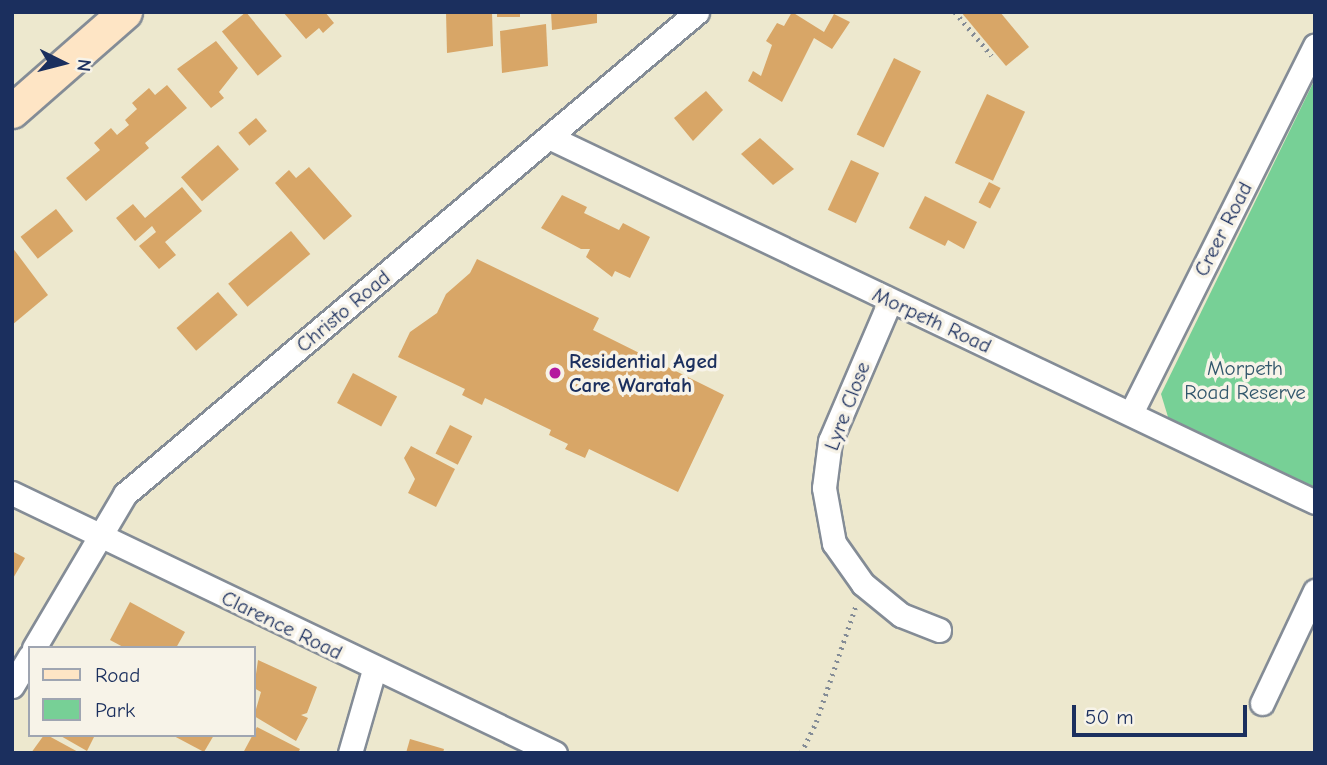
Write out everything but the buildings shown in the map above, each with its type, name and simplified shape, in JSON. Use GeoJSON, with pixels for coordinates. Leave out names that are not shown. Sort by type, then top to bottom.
{"type":"FeatureCollection","features":[{"type":"Feature","properties":{"kind":"street"},"geometry":{"type":"LineString","coordinates":[[12,111],[125,12]]}},
{"type":"Feature","properties":{"kind":"street","name":"Christo Road"},"geometry":{"type":"LineString","coordinates":[[35,646],[125,494],[697,12]]}},
{"type":"Feature","properties":{"kind":"street","name":"Creer Road"},"geometry":{"type":"LineString","coordinates":[[1130,413],[1315,45]]}},
{"type":"Feature","properties":{"kind":"street","name":"Morpeth Road"},"geometry":{"type":"LineString","coordinates":[[549,138],[1315,502]]}},
{"type":"Feature","properties":{"kind":"street","name":"Lyre Close"},"geometry":{"type":"LineString","coordinates":[[890,301],[830,441],[824,488],[834,543],[863,584],[901,615],[939,630]]}},
{"type":"Feature","properties":{"kind":"street","name":"Clarence Road"},"geometry":{"type":"LineString","coordinates":[[12,493],[374,670],[555,753]]}},
{"type":"Feature","properties":{"kind":"street"},"geometry":{"type":"LineString","coordinates":[[1262,703],[1315,591]]}},
{"type":"Feature","properties":{"kind":"street"},"geometry":{"type":"LineString","coordinates":[[12,686],[28,659]]}},
{"type":"Feature","properties":{"kind":"street"},"geometry":{"type":"LineString","coordinates":[[350,753],[374,670]]}},
{"type":"Feature","properties":{"kind":"path"},"geometry":{"type":"LineString","coordinates":[[955,12],[992,57]]}},
{"type":"Feature","properties":{"kind":"path"},"geometry":{"type":"LineString","coordinates":[[801,753],[816,722],[863,584]]}},
{"type":"Feature","properties":{"kind":"green space","name":"Morpeth Road Reserve"},"geometry":{"type":"Polygon","coordinates":[[[1315,79],[1315,492],[1182,427],[1168,417],[1161,394],[1315,79]]]}},
{"type":"Feature","properties":{"kind":"place","name":"Residential Aged Care Waratah"},"geometry":{"type":"Point","coordinates":[555,373]}}]}
